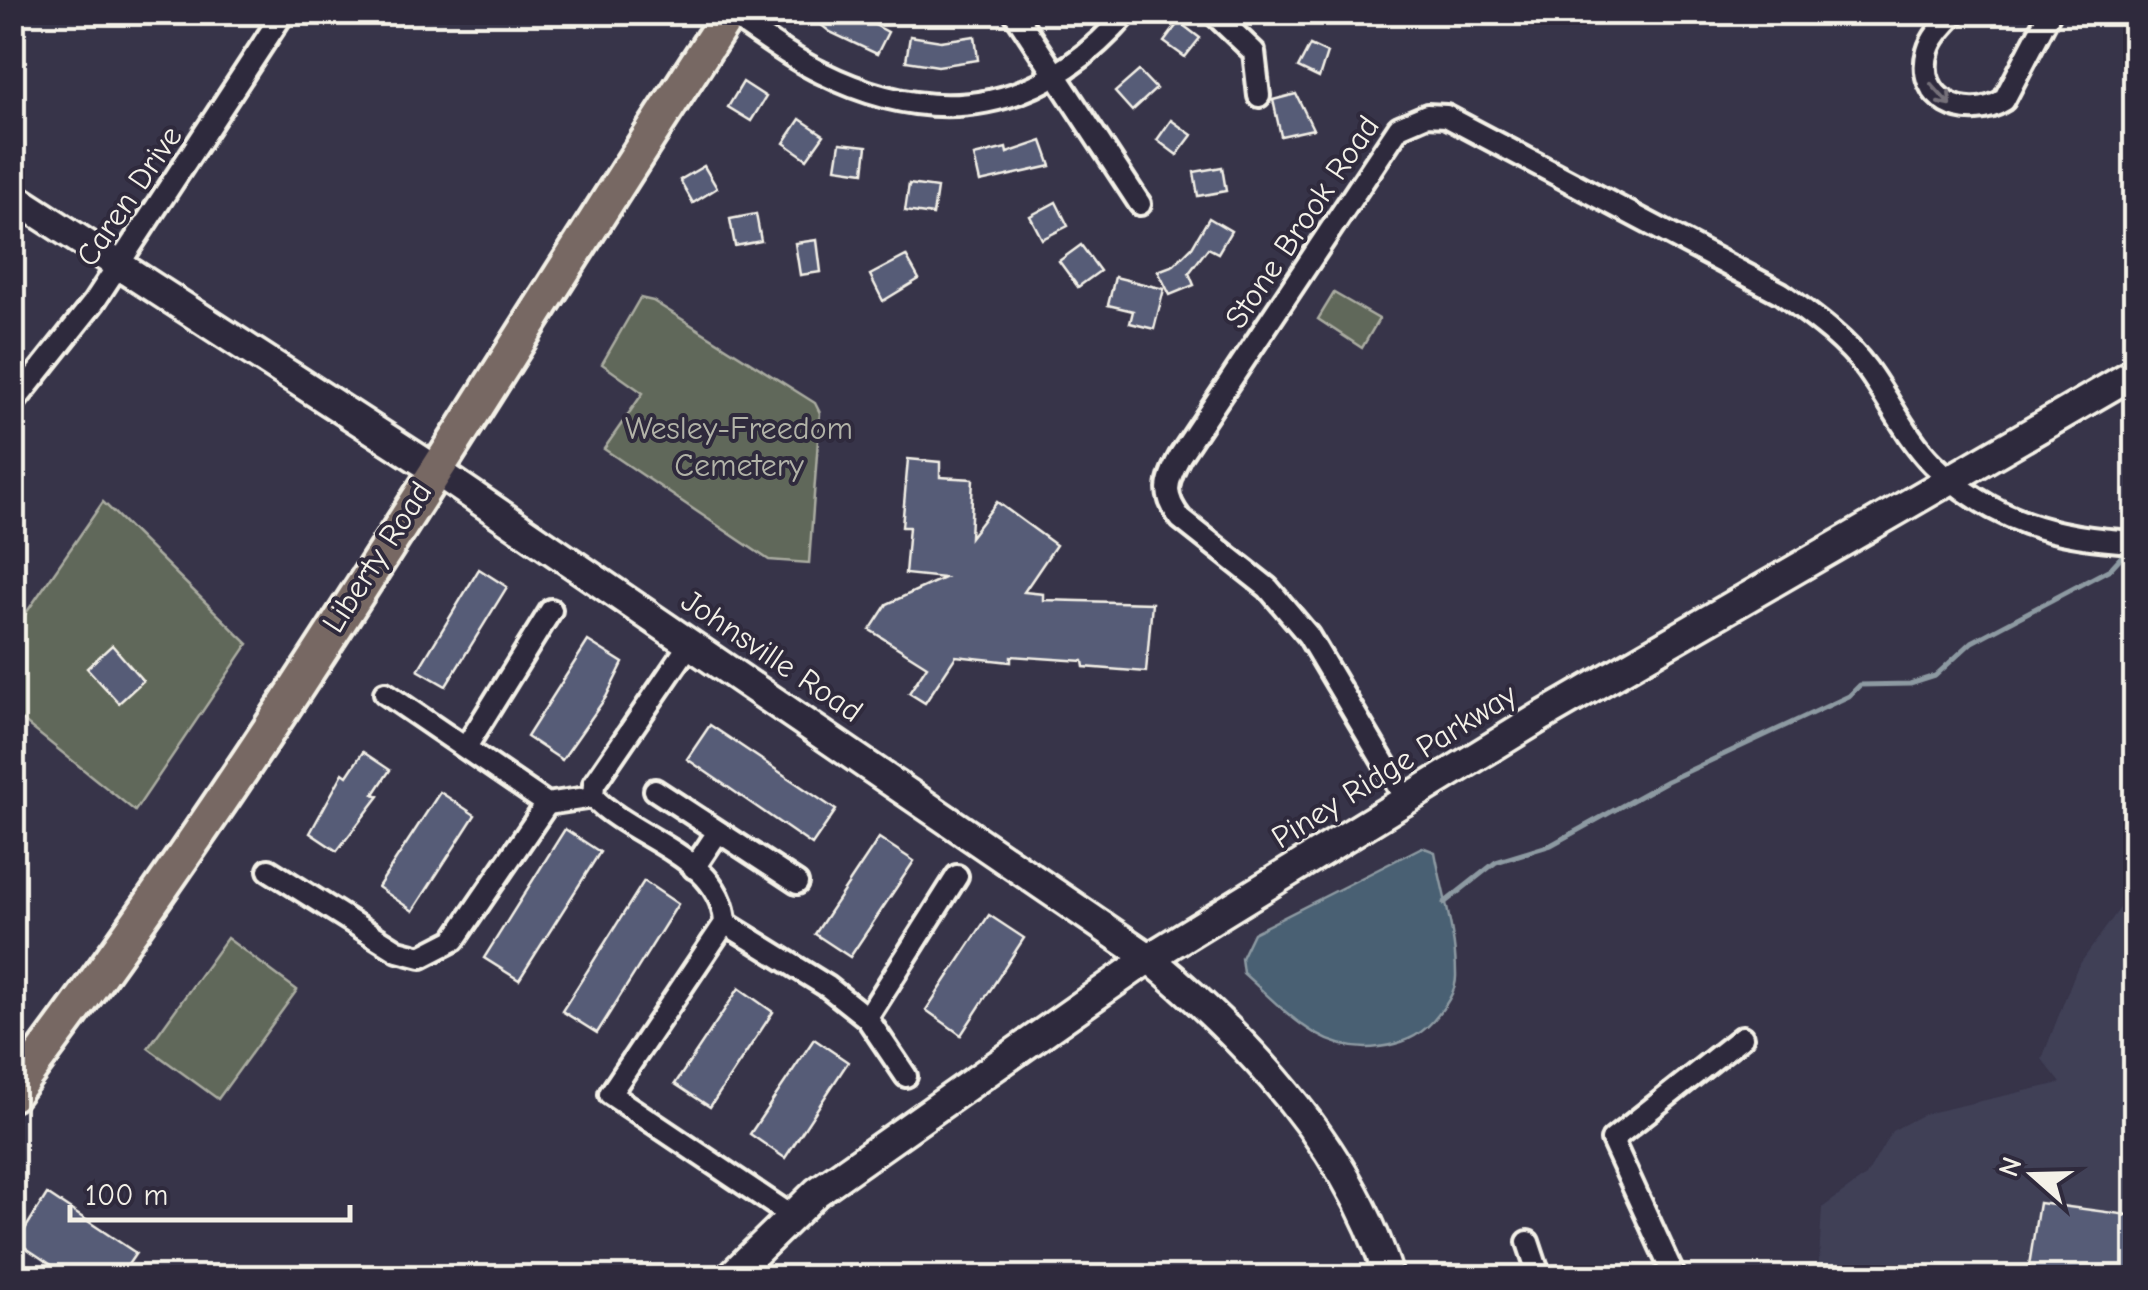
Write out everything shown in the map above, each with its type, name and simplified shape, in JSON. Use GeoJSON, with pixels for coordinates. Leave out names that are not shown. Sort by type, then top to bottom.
{"type":"FeatureCollection","features":[{"type":"Feature","properties":{"kind":"main road","name":"Liberty Road"},"geometry":{"type":"LineString","coordinates":[[12,1094],[155,898],[730,13]]}},
{"type":"Feature","properties":{"kind":"street","name":"Caren Drive"},"geometry":{"type":"LineString","coordinates":[[12,405],[116,268],[284,12]]}},
{"type":"Feature","properties":{"kind":"street"},"geometry":{"type":"LineString","coordinates":[[1014,12],[1140,204]]}},
{"type":"Feature","properties":{"kind":"street"},"geometry":{"type":"LineString","coordinates":[[730,13],[815,70],[902,103],[929,107],[988,102],[1056,76],[1088,56],[1128,12]]}},
{"type":"Feature","properties":{"kind":"street"},"geometry":{"type":"LineString","coordinates":[[1212,12],[1254,52],[1258,96]]}},
{"type":"Feature","properties":{"kind":"street"},"geometry":{"type":"LineString","coordinates":[[1956,12],[1936,34],[1926,64],[1933,91],[1941,101],[1967,111],[2004,100],[2050,12]]}},
{"type":"Feature","properties":{"kind":"street","name":"Stone Brook Road"},"geometry":{"type":"LineString","coordinates":[[1406,800],[1308,635],[1268,588],[1181,519],[1166,489],[1180,456],[1399,127],[1427,114],[1446,116],[1781,293],[1829,329],[1865,365],[1932,463],[1954,479]]}},
{"type":"Feature","properties":{"kind":"street","name":"Johnsville Road"},"geometry":{"type":"LineString","coordinates":[[12,196],[116,268],[434,469],[1149,958],[1230,1032],[1311,1127],[1344,1178],[1389,1278]]}},
{"type":"Feature","properties":{"kind":"street","name":"Piney Ridge Parkway"},"geometry":{"type":"LineString","coordinates":[[728,1278],[790,1215],[870,1153],[1149,958],[1539,718],[2136,372]]}},
{"type":"Feature","properties":{"kind":"street"},"geometry":{"type":"LineString","coordinates":[[1954,479],[1996,511],[2025,525],[2062,537],[2136,542]]}},
{"type":"Feature","properties":{"kind":"street"},"geometry":{"type":"LineString","coordinates":[[466,748],[551,610]]}},
{"type":"Feature","properties":{"kind":"street"},"geometry":{"type":"LineString","coordinates":[[593,797],[594,784],[691,642]]}},
{"type":"Feature","properties":{"kind":"street"},"geometry":{"type":"LineString","coordinates":[[384,693],[546,804],[593,797],[714,885],[724,902],[724,924],[610,1094],[790,1215]]}},
{"type":"Feature","properties":{"kind":"street"},"geometry":{"type":"LineString","coordinates":[[655,790],[797,883]]}},
{"type":"Feature","properties":{"kind":"street"},"geometry":{"type":"LineString","coordinates":[[269,870],[398,951],[421,958],[454,940],[546,804]]}},
{"type":"Feature","properties":{"kind":"street"},"geometry":{"type":"LineString","coordinates":[[694,868],[718,832]]}},
{"type":"Feature","properties":{"kind":"street"},"geometry":{"type":"LineString","coordinates":[[867,1018],[957,876]]}},
{"type":"Feature","properties":{"kind":"street"},"geometry":{"type":"LineString","coordinates":[[724,924],[828,987],[867,1018],[906,1076]]}},
{"type":"Feature","properties":{"kind":"street"},"geometry":{"type":"LineString","coordinates":[[1675,1278],[1612,1140],[1742,1037]]}},
{"type":"Feature","properties":{"kind":"street"},"geometry":{"type":"LineString","coordinates":[[1528,1242],[1540,1278]]}},
{"type":"Feature","properties":{"kind":"shaded area"},"geometry":{"type":"Polygon","coordinates":[[[1422,847],[1435,852],[1456,974],[1449,999],[1421,1032],[1379,1047],[1339,1044],[1304,1026],[1243,973],[1241,958],[1253,933],[1422,847]]]}},
{"type":"Feature","properties":{"kind":"shaded area"},"geometry":{"type":"Polygon","coordinates":[[[2135,887],[2135,1277],[1818,1278],[1822,1208],[1866,1176],[1892,1131],[1924,1114],[2061,1083],[2042,1059],[2077,968],[2135,887]]]}},
{"type":"Feature","properties":{"kind":"green space"},"geometry":{"type":"Polygon","coordinates":[[[1334,293],[1379,319],[1362,348],[1318,319],[1334,293]]]}},
{"type":"Feature","properties":{"kind":"green space","name":"Wesley-Freedom Cemetery"},"geometry":{"type":"Polygon","coordinates":[[[640,298],[653,301],[815,403],[820,413],[809,563],[769,560],[604,449],[643,393],[602,364],[640,298]]]}},
{"type":"Feature","properties":{"kind":"green space"},"geometry":{"type":"Polygon","coordinates":[[[103,502],[248,644],[135,811],[13,713],[13,632],[103,502]]]}},
{"type":"Feature","properties":{"kind":"green space"},"geometry":{"type":"Polygon","coordinates":[[[227,938],[297,990],[218,1099],[148,1048],[227,938]]]}},
{"type":"Feature","properties":{"kind":"building"},"geometry":{"type":"Polygon","coordinates":[[[805,12],[850,12],[888,32],[877,54],[830,32],[805,12]]]}},
{"type":"Feature","properties":{"kind":"building"},"geometry":{"type":"Polygon","coordinates":[[[1179,22],[1200,38],[1185,57],[1164,42],[1179,22]]]}},
{"type":"Feature","properties":{"kind":"building"},"geometry":{"type":"Polygon","coordinates":[[[910,36],[941,41],[975,36],[978,60],[938,66],[906,61],[910,36]]]}},
{"type":"Feature","properties":{"kind":"building"},"geometry":{"type":"Polygon","coordinates":[[[1310,45],[1327,53],[1319,78],[1298,68],[1310,45]]]}},
{"type":"Feature","properties":{"kind":"building"},"geometry":{"type":"Polygon","coordinates":[[[1139,71],[1156,89],[1132,111],[1115,92],[1139,71]]]}},
{"type":"Feature","properties":{"kind":"building"},"geometry":{"type":"Polygon","coordinates":[[[743,82],[766,97],[751,121],[728,107],[743,82]]]}},
{"type":"Feature","properties":{"kind":"building"},"geometry":{"type":"Polygon","coordinates":[[[1296,94],[1313,129],[1281,136],[1273,100],[1296,94]]]}},
{"type":"Feature","properties":{"kind":"building"},"geometry":{"type":"Polygon","coordinates":[[[800,119],[824,135],[807,159],[784,143],[800,119]]]}},
{"type":"Feature","properties":{"kind":"building"},"geometry":{"type":"Polygon","coordinates":[[[1171,120],[1192,135],[1177,155],[1157,140],[1171,120]]]}},
{"type":"Feature","properties":{"kind":"building"},"geometry":{"type":"Polygon","coordinates":[[[1042,141],[1051,166],[980,182],[974,156],[1006,148],[1007,153],[1042,141]]]}},
{"type":"Feature","properties":{"kind":"building"},"geometry":{"type":"Polygon","coordinates":[[[840,143],[867,146],[864,172],[836,168],[840,143]]]}},
{"type":"Feature","properties":{"kind":"building"},"geometry":{"type":"Polygon","coordinates":[[[704,166],[717,188],[693,203],[680,180],[704,166]]]}},
{"type":"Feature","properties":{"kind":"building"},"geometry":{"type":"Polygon","coordinates":[[[1222,167],[1226,191],[1198,196],[1194,172],[1222,167]]]}},
{"type":"Feature","properties":{"kind":"building"},"geometry":{"type":"Polygon","coordinates":[[[909,184],[937,188],[933,215],[905,211],[909,184]]]}},
{"type":"Feature","properties":{"kind":"building"},"geometry":{"type":"Polygon","coordinates":[[[1056,202],[1068,226],[1042,239],[1030,216],[1056,202]]]}},
{"type":"Feature","properties":{"kind":"building"},"geometry":{"type":"Polygon","coordinates":[[[756,214],[761,241],[735,246],[730,219],[756,214]]]}},
{"type":"Feature","properties":{"kind":"building"},"geometry":{"type":"Polygon","coordinates":[[[1209,218],[1231,231],[1218,253],[1208,248],[1189,273],[1194,285],[1170,295],[1158,271],[1174,265],[1192,247],[1209,218]]]}},
{"type":"Feature","properties":{"kind":"building"},"geometry":{"type":"Polygon","coordinates":[[[817,240],[821,272],[800,275],[795,243],[817,240]]]}},
{"type":"Feature","properties":{"kind":"building"},"geometry":{"type":"Polygon","coordinates":[[[1081,245],[1100,271],[1078,287],[1059,261],[1081,245]]]}},
{"type":"Feature","properties":{"kind":"building"},"geometry":{"type":"Polygon","coordinates":[[[906,256],[919,279],[883,301],[870,275],[906,256]]]}},
{"type":"Feature","properties":{"kind":"building"},"geometry":{"type":"Polygon","coordinates":[[[1115,277],[1164,289],[1154,329],[1130,323],[1133,311],[1108,305],[1115,277]]]}},
{"type":"Feature","properties":{"kind":"building"},"geometry":{"type":"Polygon","coordinates":[[[908,459],[940,462],[940,477],[973,479],[970,537],[997,502],[1056,545],[1024,592],[1043,594],[1043,600],[1152,603],[1146,672],[1084,667],[1083,661],[1011,656],[1011,662],[956,656],[925,703],[909,693],[927,666],[870,630],[887,604],[944,578],[905,574],[909,527],[902,527],[908,459]]]}},
{"type":"Feature","properties":{"kind":"building"},"geometry":{"type":"Polygon","coordinates":[[[479,569],[507,587],[446,686],[418,670],[479,569]]]}},
{"type":"Feature","properties":{"kind":"building"},"geometry":{"type":"Polygon","coordinates":[[[588,641],[623,663],[606,697],[562,760],[527,737],[588,641]]]}},
{"type":"Feature","properties":{"kind":"building"},"geometry":{"type":"Polygon","coordinates":[[[112,645],[143,681],[119,703],[87,668],[112,645]]]}},
{"type":"Feature","properties":{"kind":"building"},"geometry":{"type":"Polygon","coordinates":[[[710,725],[836,810],[812,845],[687,759],[710,725]]]}},
{"type":"Feature","properties":{"kind":"building"},"geometry":{"type":"Polygon","coordinates":[[[363,752],[390,770],[374,794],[379,796],[337,851],[310,833],[343,773],[347,776],[363,752]]]}},
{"type":"Feature","properties":{"kind":"building"},"geometry":{"type":"Polygon","coordinates":[[[440,792],[475,815],[413,911],[378,887],[440,792]]]}},
{"type":"Feature","properties":{"kind":"building"},"geometry":{"type":"Polygon","coordinates":[[[565,829],[600,852],[519,980],[484,958],[565,829]]]}},
{"type":"Feature","properties":{"kind":"building"},"geometry":{"type":"Polygon","coordinates":[[[879,838],[914,861],[850,957],[815,934],[879,838]]]}},
{"type":"Feature","properties":{"kind":"building"},"geometry":{"type":"Polygon","coordinates":[[[644,881],[678,904],[597,1033],[562,1011],[644,881]]]}},
{"type":"Feature","properties":{"kind":"building"},"geometry":{"type":"Polygon","coordinates":[[[989,915],[1024,938],[961,1035],[926,1010],[989,915]]]}},
{"type":"Feature","properties":{"kind":"building"},"geometry":{"type":"Polygon","coordinates":[[[739,988],[773,1012],[710,1107],[675,1084],[739,988]]]}},
{"type":"Feature","properties":{"kind":"building"},"geometry":{"type":"Polygon","coordinates":[[[814,1039],[848,1062],[785,1158],[750,1134],[814,1039]]]}},
{"type":"Feature","properties":{"kind":"building"},"geometry":{"type":"Polygon","coordinates":[[[47,1194],[136,1253],[119,1278],[71,1278],[17,1242],[47,1194]]]}},
{"type":"Feature","properties":{"kind":"building"},"geometry":{"type":"Polygon","coordinates":[[[2039,1203],[2136,1216],[2136,1278],[2027,1278],[2039,1203]]]}},
{"type":"Feature","properties":{"kind":"waterway"},"geometry":{"type":"LineString","coordinates":[[1444,903],[1496,862],[1551,845],[1667,781],[1849,696],[1860,685],[1910,684],[1935,676],[1972,642],[2110,569],[2122,556]]}}]}
